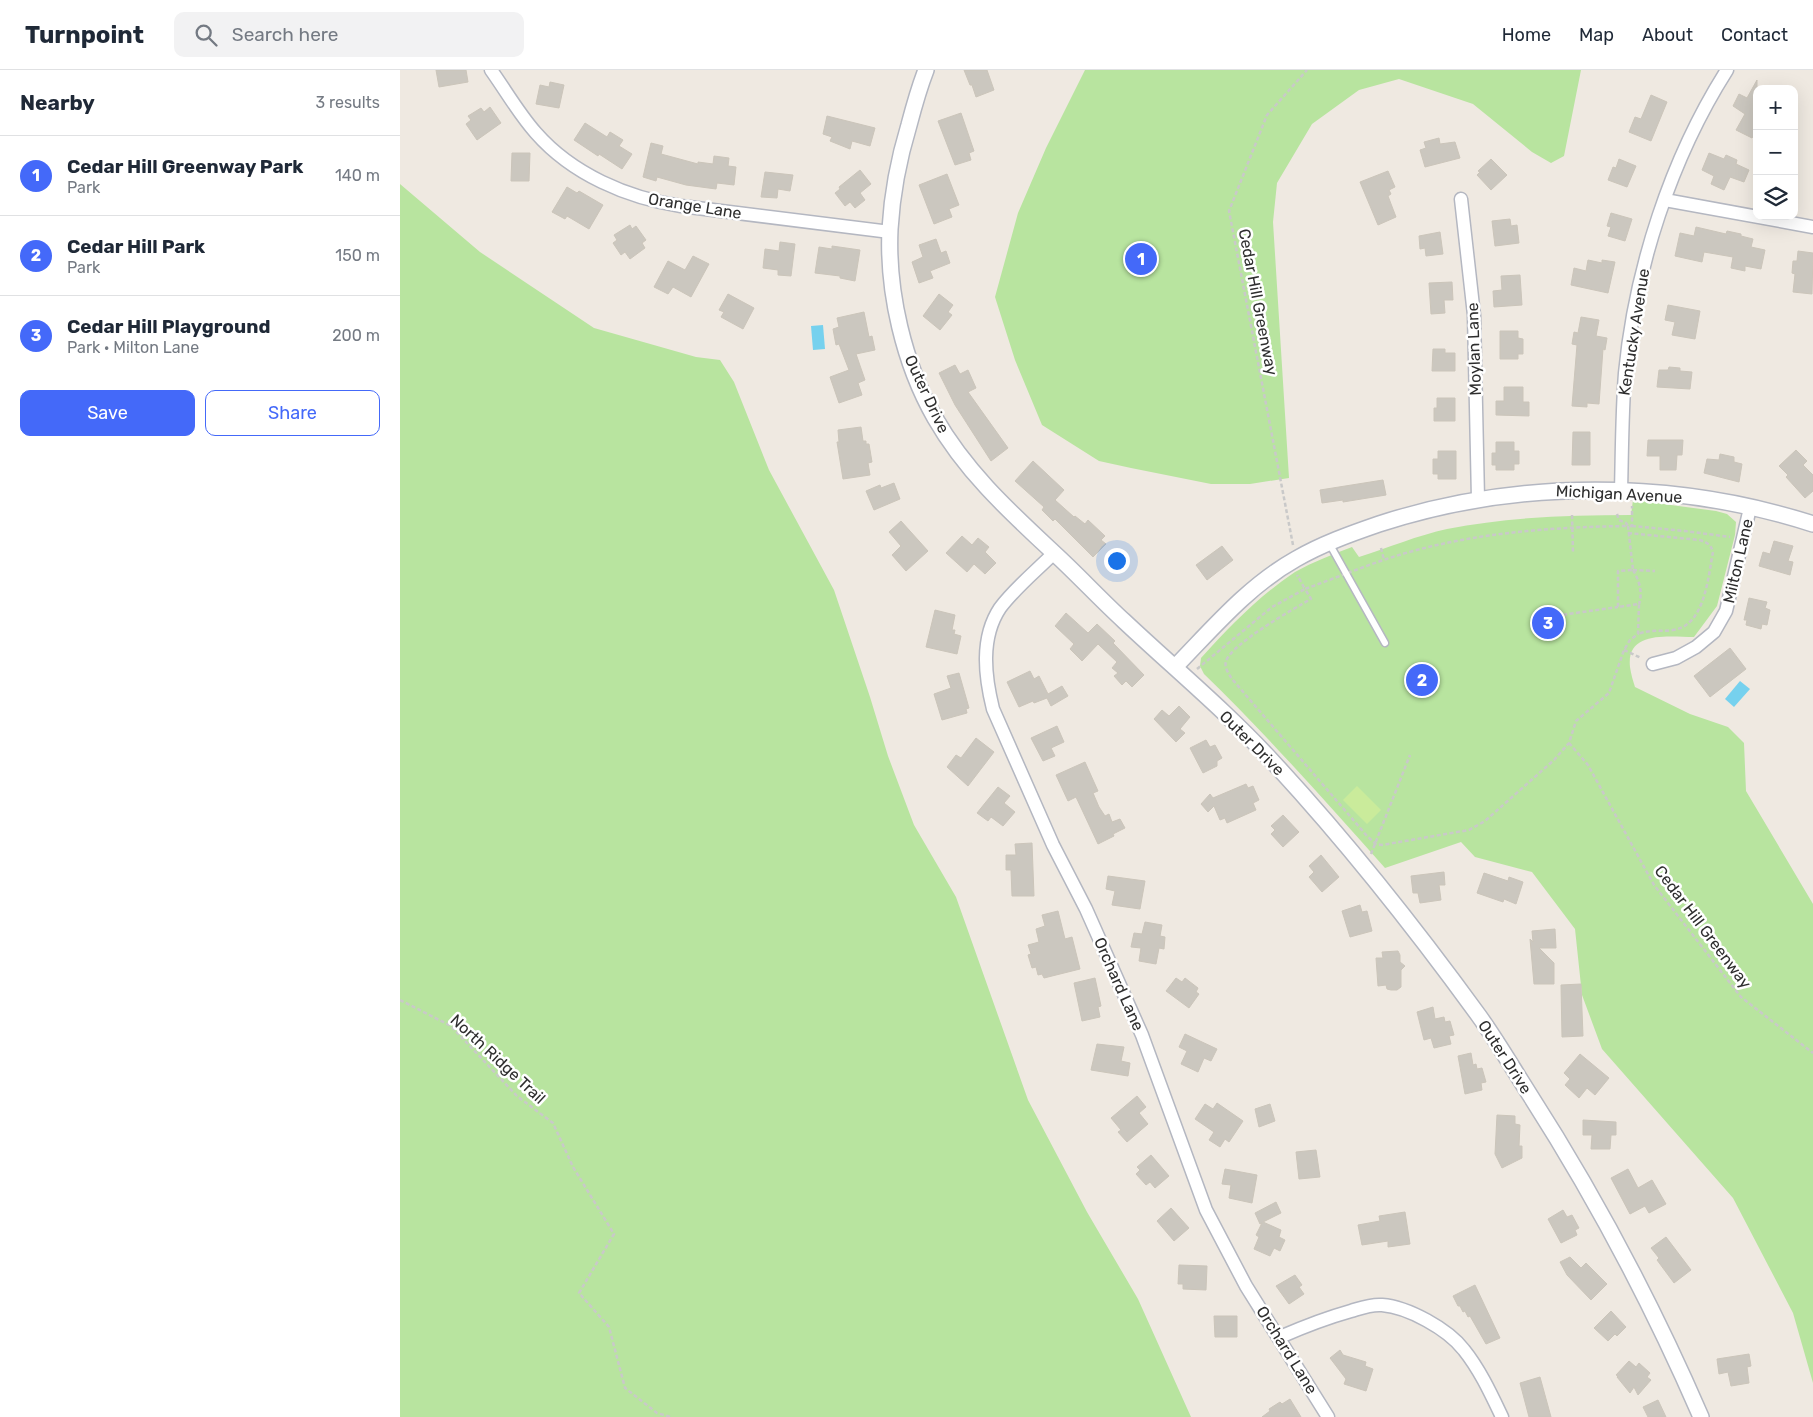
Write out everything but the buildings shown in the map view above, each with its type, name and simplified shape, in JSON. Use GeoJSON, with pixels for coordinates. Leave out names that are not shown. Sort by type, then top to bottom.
{"type":"FeatureCollection","features":[{"type":"Feature","properties":{"kind":"street","name":"Orange Lane"},"geometry":{"type":"LineString","coordinates":[[491,70],[535,133],[558,154],[580,170],[628,193],[649,200],[681,206],[890,232]]}},
{"type":"Feature","properties":{"kind":"street","name":"Outer Drive"},"geometry":{"type":"LineString","coordinates":[[926,70],[899,160],[890,232],[893,283],[903,339],[919,384],[934,417],[963,462],[988,490],[1271,760],[1362,862],[1481,1018],[1548,1124],[1624,1254],[1682,1372],[1701,1417]]}},
{"type":"Feature","properties":{"kind":"street","name":"Kentucky Avenue"},"geometry":{"type":"LineString","coordinates":[[1628,491],[1623,400],[1639,283],[1646,255],[1679,164],[1709,101],[1728,70]]}},
{"type":"Feature","properties":{"kind":"street","name":"Moylan Lane"},"geometry":{"type":"LineString","coordinates":[[1461,199],[1474,314],[1478,499]]}},
{"type":"Feature","properties":{"kind":"street"},"geometry":{"type":"LineString","coordinates":[[1665,200],[1813,227]]}},
{"type":"Feature","properties":{"kind":"street","name":"Michigan Avenue"},"geometry":{"type":"LineString","coordinates":[[1175,667],[1244,595],[1293,560],[1339,538],[1407,515],[1478,499],[1556,490],[1628,491],[1750,508],[1813,524]]}},
{"type":"Feature","properties":{"kind":"street","name":"Milton Lane"},"geometry":{"type":"LineString","coordinates":[[1654,664],[1676,658],[1696,647],[1714,632],[1726,610],[1750,508]]}},
{"type":"Feature","properties":{"kind":"street","name":"Orchard Lane"},"geometry":{"type":"LineString","coordinates":[[1054,553],[1014,592],[999,610],[991,629],[985,663],[993,709],[1053,845],[1086,909],[1142,1035],[1206,1210],[1246,1286],[1280,1337],[1328,1417]]}},
{"type":"Feature","properties":{"kind":"street"},"geometry":{"type":"LineString","coordinates":[[1280,1337],[1317,1320],[1366,1306],[1381,1305],[1401,1309],[1420,1316],[1444,1332],[1463,1349],[1488,1388],[1502,1417]]}},
{"type":"Feature","properties":{"kind":"lane"},"geometry":{"type":"LineString","coordinates":[[1329,543],[1385,643]]}},
{"type":"Feature","properties":{"kind":"path","name":"Cedar Hill Greenway"},"geometry":{"type":"LineString","coordinates":[[1305,588],[1293,560],[1229,211],[1267,115],[1307,70]]}},
{"type":"Feature","properties":{"kind":"path"},"geometry":{"type":"LineString","coordinates":[[1628,491],[1632,526]]}},
{"type":"Feature","properties":{"kind":"path"},"geometry":{"type":"LineString","coordinates":[[1617,514],[1619,520],[1628,526],[1633,570],[1639,580],[1641,598],[1638,634]]}},
{"type":"Feature","properties":{"kind":"path"},"geometry":{"type":"LineString","coordinates":[[1572,515],[1573,552]]}},
{"type":"Feature","properties":{"kind":"path"},"geometry":{"type":"LineString","coordinates":[[1187,678],[1264,613],[1291,595],[1305,588],[1414,551],[1451,542],[1524,531],[1573,528],[1632,526],[1743,539]]}},
{"type":"Feature","properties":{"kind":"path"},"geometry":{"type":"LineString","coordinates":[[1305,588],[1312,599],[1279,616],[1231,653],[1226,662],[1227,671],[1232,679],[1376,844],[1468,830],[1485,821],[1526,786],[1569,743],[1576,721],[1609,693],[1624,650],[1630,640],[1638,634],[1650,630],[1673,630],[1684,627],[1691,622],[1705,594],[1713,552],[1711,546],[1707,542],[1700,540],[1628,533]]}},
{"type":"Feature","properties":{"kind":"path"},"geometry":{"type":"LineString","coordinates":[[1381,548],[1384,560]]}},
{"type":"Feature","properties":{"kind":"path"},"geometry":{"type":"LineString","coordinates":[[1618,607],[1618,571],[1655,571]]}},
{"type":"Feature","properties":{"kind":"path"},"geometry":{"type":"LineString","coordinates":[[1554,619],[1558,613],[1561,615],[1639,604]]}},
{"type":"Feature","properties":{"kind":"path"},"geometry":{"type":"LineString","coordinates":[[1624,650],[1654,664]]}},
{"type":"Feature","properties":{"kind":"path","name":"Cedar Hill Greenway"},"geometry":{"type":"LineString","coordinates":[[1569,743],[1588,765],[1654,885],[1741,997],[1813,1053]]}},
{"type":"Feature","properties":{"kind":"path"},"geometry":{"type":"LineString","coordinates":[[1362,862],[1369,857],[1376,844],[1410,755]]}},
{"type":"Feature","properties":{"kind":"path","name":"North Ridge Trail"},"geometry":{"type":"LineString","coordinates":[[400,1000],[451,1026],[517,1096],[553,1123],[573,1167],[614,1234],[578,1293],[609,1327],[625,1388],[657,1413],[671,1417]]}},
{"type":"Feature","properties":{"kind":"green space"},"geometry":{"type":"Polygon","coordinates":[[[1085,70],[1581,70],[1564,156],[1551,163],[1532,152],[1473,104],[1399,79],[1359,90],[1312,124],[1277,183],[1273,222],[1289,478],[1250,484],[1211,484],[1099,461],[1042,425],[1015,360],[995,297],[1018,213],[1046,148],[1085,70]]]}},
{"type":"Feature","properties":{"kind":"green space"},"geometry":{"type":"Polygon","coordinates":[[[400,184],[480,252],[594,328],[696,357],[720,360],[734,382],[769,470],[834,590],[888,756],[914,825],[956,897],[1028,1100],[1087,1212],[1138,1299],[1191,1417],[400,1417],[400,184]]]}},
{"type":"Feature","properties":{"kind":"green space"},"geometry":{"type":"Polygon","coordinates":[[[1633,500],[1716,511],[1727,514],[1736,522],[1735,535],[1717,606],[1694,637],[1662,637],[1642,641],[1635,647],[1631,655],[1630,667],[1635,687],[1690,714],[1728,727],[1744,743],[1746,791],[1813,904],[1813,1383],[1793,1313],[1733,1198],[1602,1049],[1582,995],[1575,929],[1532,872],[1475,857],[1461,842],[1385,868],[1274,745],[1204,674],[1200,666],[1201,658],[1212,646],[1245,612],[1269,591],[1295,572],[1352,547],[1359,557],[1414,538],[1470,525],[1562,516],[1631,515],[1633,500]]]}},
{"type":"Feature","properties":{"kind":"green space"},"geometry":{"type":"Polygon","coordinates":[[[1357,786],[1381,810],[1367,824],[1343,800],[1357,786]]]}},
{"type":"Feature","properties":{"kind":"water"},"geometry":{"type":"Polygon","coordinates":[[[823,325],[825,349],[813,350],[811,326],[823,325]]]}},
{"type":"Feature","properties":{"kind":"water"},"geometry":{"type":"Polygon","coordinates":[[[1740,681],[1750,689],[1734,707],[1725,699],[1740,681]]]}},
{"type":"Feature","properties":{"kind":"place","name":"Cedar Hill Greenway Park"},"geometry":{"type":"Point","coordinates":[1141,259]}},
{"type":"Feature","properties":{"kind":"place","name":"Cedar Hill Playground"},"geometry":{"type":"Point","coordinates":[1548,623]}},
{"type":"Feature","properties":{"kind":"place","name":"Cedar Hill Park"},"geometry":{"type":"Point","coordinates":[1422,680]}}]}
